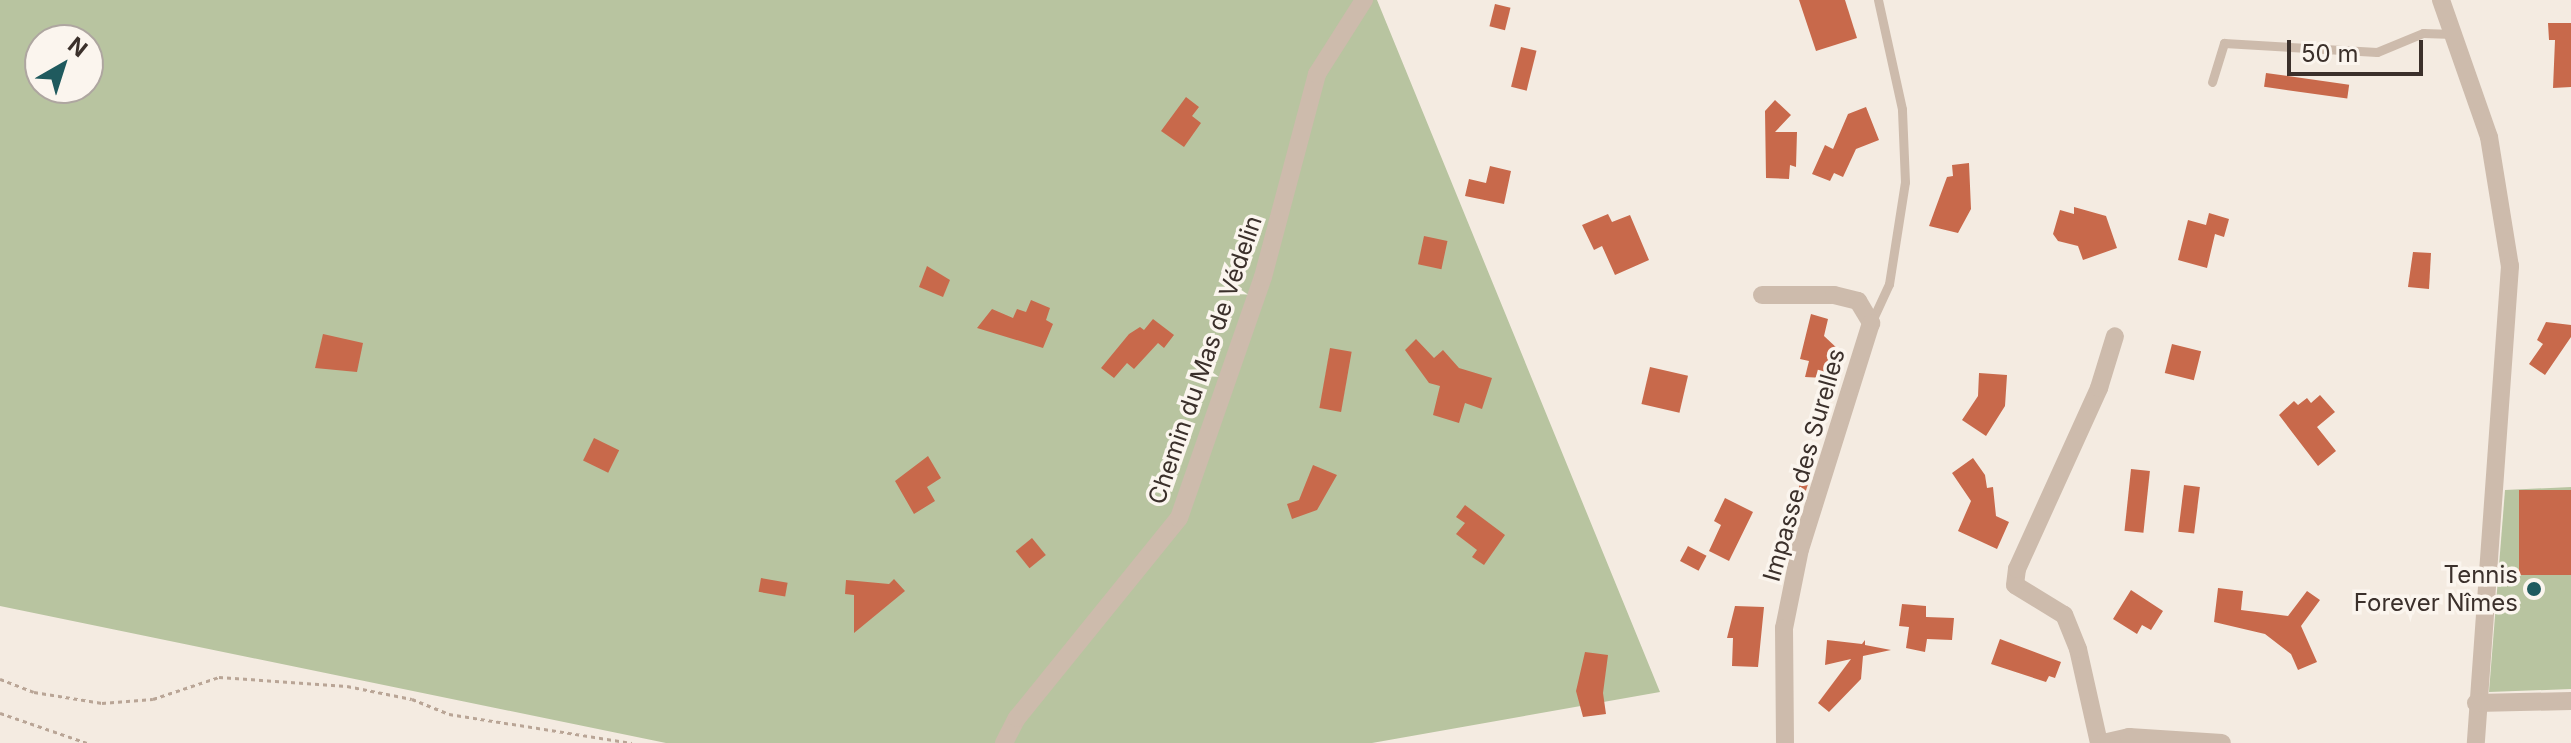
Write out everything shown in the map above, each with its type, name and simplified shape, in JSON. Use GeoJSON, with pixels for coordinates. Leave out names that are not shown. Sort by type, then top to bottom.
{"type":"FeatureCollection","features":[{"type":"Feature","properties":{"kind":"street","name":"Chemin du Mas de Védelin"},"geometry":{"type":"LineString","coordinates":[[1004,743],[1017,718],[1179,518],[1263,277],[1317,74],[1364,0]]}},
{"type":"Feature","properties":{"kind":"street"},"geometry":{"type":"LineString","coordinates":[[2441,0],[2456,34],[2489,137],[2510,266],[2476,703],[2476,743]]}},
{"type":"Feature","properties":{"kind":"street"},"geometry":{"type":"LineString","coordinates":[[1762,295],[1834,295],[1858,301],[1871,323]]}},
{"type":"Feature","properties":{"kind":"street","name":"Impasse des Surelles"},"geometry":{"type":"LineString","coordinates":[[1785,743],[1784,628],[1797,563],[1871,323]]}},
{"type":"Feature","properties":{"kind":"street"},"geometry":{"type":"LineString","coordinates":[[2115,336],[2099,388],[2017,569],[2015,585],[2064,615],[2078,649],[2101,743],[2129,737],[2222,743]]}},
{"type":"Feature","properties":{"kind":"street"},"geometry":{"type":"LineString","coordinates":[[2476,703],[2571,701]]}},
{"type":"Feature","properties":{"kind":"lane"},"geometry":{"type":"LineString","coordinates":[[1871,323],[1889,284],[1905,182],[1902,109],[1878,0]]}},
{"type":"Feature","properties":{"kind":"lane"},"geometry":{"type":"LineString","coordinates":[[2212,82],[2224,43],[2377,52],[2423,33],[2456,34]]}},
{"type":"Feature","properties":{"kind":"path"},"geometry":{"type":"LineString","coordinates":[[0,679],[34,692],[102,703],[153,699],[219,677],[347,686],[412,699],[449,714],[632,743]]}},
{"type":"Feature","properties":{"kind":"path"},"geometry":{"type":"LineString","coordinates":[[0,713],[87,743]]}},
{"type":"Feature","properties":{"kind":"green space"},"geometry":{"type":"Polygon","coordinates":[[[0,0],[1377,0],[1660,692],[1372,743],[666,743],[0,606],[0,0]]]}},
{"type":"Feature","properties":{"kind":"green space","name":"Tennis Forever Nîmes"},"geometry":{"type":"Polygon","coordinates":[[[2571,487],[2571,689],[2489,692],[2505,490],[2571,487]]]}},
{"type":"Feature","properties":{"kind":"building"},"geometry":{"type":"Polygon","coordinates":[[[1799,0],[1845,0],[1857,38],[1816,51],[1799,0]]]}},
{"type":"Feature","properties":{"kind":"building"},"geometry":{"type":"Polygon","coordinates":[[[1495,4],[1511,8],[1505,30],[1489,26],[1495,4]]]}},
{"type":"Feature","properties":{"kind":"building"},"geometry":{"type":"Polygon","coordinates":[[[2548,23],[2571,23],[2571,87],[2553,88],[2555,40],[2549,40],[2548,23]]]}},
{"type":"Feature","properties":{"kind":"building"},"geometry":{"type":"Polygon","coordinates":[[[1521,47],[1537,51],[1527,91],[1511,87],[1521,47]]]}},
{"type":"Feature","properties":{"kind":"building"},"geometry":{"type":"Polygon","coordinates":[[[2266,73],[2349,85],[2347,99],[2264,87],[2266,73]]]}},
{"type":"Feature","properties":{"kind":"building"},"geometry":{"type":"Polygon","coordinates":[[[1186,97],[1199,107],[1192,116],[1201,123],[1184,147],[1161,131],[1186,97]]]}},
{"type":"Feature","properties":{"kind":"building"},"geometry":{"type":"Polygon","coordinates":[[[1775,100],[1791,115],[1775,132],[1797,132],[1796,167],[1790,165],[1789,179],[1766,178],[1765,111],[1775,100]]]}},
{"type":"Feature","properties":{"kind":"building"},"geometry":{"type":"Polygon","coordinates":[[[1866,107],[1879,140],[1856,149],[1843,177],[1834,173],[1830,181],[1812,174],[1825,145],[1833,149],[1848,114],[1866,107]]]}},
{"type":"Feature","properties":{"kind":"building"},"geometry":{"type":"Polygon","coordinates":[[[1969,163],[1971,209],[1958,233],[1929,226],[1947,177],[1953,176],[1952,165],[1969,163]]]}},
{"type":"Feature","properties":{"kind":"building"},"geometry":{"type":"Polygon","coordinates":[[[1490,166],[1511,171],[1504,204],[1465,196],[1469,179],[1486,183],[1490,166]]]}},
{"type":"Feature","properties":{"kind":"building"},"geometry":{"type":"Polygon","coordinates":[[[2074,207],[2106,216],[2117,248],[2083,260],[2078,246],[2058,241],[2053,234],[2060,210],[2074,214],[2074,207]]]}},
{"type":"Feature","properties":{"kind":"building"},"geometry":{"type":"Polygon","coordinates":[[[2209,213],[2229,219],[2224,237],[2215,234],[2207,268],[2178,260],[2188,220],[2206,225],[2209,213]]]}},
{"type":"Feature","properties":{"kind":"building"},"geometry":{"type":"Polygon","coordinates":[[[1608,214],[1612,222],[1630,215],[1649,260],[1615,275],[1602,246],[1594,250],[1582,225],[1608,214]]]}},
{"type":"Feature","properties":{"kind":"building"},"geometry":{"type":"Polygon","coordinates":[[[1424,236],[1447,241],[1441,269],[1418,264],[1424,236]]]}},
{"type":"Feature","properties":{"kind":"building"},"geometry":{"type":"Polygon","coordinates":[[[2413,252],[2431,253],[2429,289],[2408,287],[2413,252]]]}},
{"type":"Feature","properties":{"kind":"building"},"geometry":{"type":"Polygon","coordinates":[[[927,266],[950,280],[943,297],[919,287],[927,266]]]}},
{"type":"Feature","properties":{"kind":"building"},"geometry":{"type":"Polygon","coordinates":[[[1031,300],[1050,308],[1046,320],[1053,324],[1043,348],[977,328],[992,309],[1013,318],[1017,309],[1026,312],[1031,300]]]}},
{"type":"Feature","properties":{"kind":"building"},"geometry":{"type":"Polygon","coordinates":[[[1811,314],[1828,319],[1824,336],[1839,350],[1824,378],[1805,377],[1809,361],[1800,359],[1811,314]]]}},
{"type":"Feature","properties":{"kind":"building"},"geometry":{"type":"Polygon","coordinates":[[[1153,319],[1174,335],[1164,348],[1158,343],[1134,369],[1127,363],[1114,378],[1101,368],[1129,334],[1140,327],[1144,330],[1153,319]]]}},
{"type":"Feature","properties":{"kind":"building"},"geometry":{"type":"Polygon","coordinates":[[[2546,322],[2571,325],[2571,337],[2545,375],[2529,364],[2543,344],[2537,340],[2546,322]]]}},
{"type":"Feature","properties":{"kind":"building"},"geometry":{"type":"Polygon","coordinates":[[[323,334],[363,343],[357,372],[315,368],[323,334]]]}},
{"type":"Feature","properties":{"kind":"building"},"geometry":{"type":"Polygon","coordinates":[[[1416,339],[1434,358],[1443,350],[1459,368],[1492,378],[1482,409],[1465,403],[1459,423],[1433,415],[1440,386],[1429,383],[1405,350],[1416,339]]]}},
{"type":"Feature","properties":{"kind":"building"},"geometry":{"type":"Polygon","coordinates":[[[2172,344],[2201,351],[2194,380],[2165,373],[2172,344]]]}},
{"type":"Feature","properties":{"kind":"building"},"geometry":{"type":"Polygon","coordinates":[[[1330,348],[1352,352],[1341,412],[1319,408],[1330,348]]]}},
{"type":"Feature","properties":{"kind":"building"},"geometry":{"type":"Polygon","coordinates":[[[1650,367],[1688,376],[1679,413],[1641,404],[1650,367]]]}},
{"type":"Feature","properties":{"kind":"building"},"geometry":{"type":"Polygon","coordinates":[[[1979,373],[2007,375],[2005,406],[1986,436],[1962,420],[1978,396],[1979,373]]]}},
{"type":"Feature","properties":{"kind":"building"},"geometry":{"type":"Polygon","coordinates":[[[2320,395],[2335,412],[2317,427],[2336,451],[2318,466],[2279,415],[2294,401],[2298,405],[2307,398],[2311,403],[2320,395]]]}},
{"type":"Feature","properties":{"kind":"building"},"geometry":{"type":"Polygon","coordinates":[[[594,438],[619,450],[608,473],[583,460],[594,438]]]}},
{"type":"Feature","properties":{"kind":"building"},"geometry":{"type":"Polygon","coordinates":[[[928,456],[941,478],[927,487],[935,501],[914,514],[895,481],[928,456]]]}},
{"type":"Feature","properties":{"kind":"building"},"geometry":{"type":"Polygon","coordinates":[[[1973,458],[1985,475],[1987,488],[1993,487],[1996,516],[2009,522],[1997,549],[1958,531],[1971,501],[1952,473],[1973,458]]]}},
{"type":"Feature","properties":{"kind":"building"},"geometry":{"type":"Polygon","coordinates":[[[1313,465],[1337,475],[1317,510],[1292,519],[1287,504],[1299,500],[1313,465]]]}},
{"type":"Feature","properties":{"kind":"building"},"geometry":{"type":"Polygon","coordinates":[[[2131,469],[2150,471],[2143,533],[2125,531],[2131,469]]]}},
{"type":"Feature","properties":{"kind":"building"},"geometry":{"type":"Polygon","coordinates":[[[1810,478],[1799,512],[1791,513],[1801,480],[1810,478]]]}},
{"type":"Feature","properties":{"kind":"building"},"geometry":{"type":"Polygon","coordinates":[[[2184,485],[2200,487],[2194,534],[2178,532],[2184,485]]]}},
{"type":"Feature","properties":{"kind":"building"},"geometry":{"type":"Polygon","coordinates":[[[2519,490],[2571,490],[2571,575],[2519,575],[2519,490]]]}},
{"type":"Feature","properties":{"kind":"building"},"geometry":{"type":"Polygon","coordinates":[[[1725,498],[1753,512],[1729,561],[1709,551],[1721,525],[1714,521],[1725,498]]]}},
{"type":"Feature","properties":{"kind":"building"},"geometry":{"type":"Polygon","coordinates":[[[1465,505],[1505,535],[1484,565],[1472,557],[1477,550],[1456,534],[1465,523],[1456,517],[1465,505]]]}},
{"type":"Feature","properties":{"kind":"building"},"geometry":{"type":"Polygon","coordinates":[[[1032,538],[1046,555],[1030,568],[1016,551],[1032,538]]]}},
{"type":"Feature","properties":{"kind":"building"},"geometry":{"type":"Polygon","coordinates":[[[1688,546],[1707,556],[1699,571],[1680,561],[1688,546]]]}},
{"type":"Feature","properties":{"kind":"building"},"geometry":{"type":"Polygon","coordinates":[[[761,578],[788,583],[785,596],[759,592],[761,578]]]}},
{"type":"Feature","properties":{"kind":"building"},"geometry":{"type":"Polygon","coordinates":[[[894,579],[905,591],[854,633],[854,595],[845,594],[846,580],[889,584],[894,579]]]}},
{"type":"Feature","properties":{"kind":"building"},"geometry":{"type":"Polygon","coordinates":[[[2218,588],[2243,591],[2241,610],[2288,616],[2307,591],[2320,600],[2301,626],[2317,662],[2298,670],[2291,654],[2265,634],[2214,622],[2218,588]]]}},
{"type":"Feature","properties":{"kind":"building"},"geometry":{"type":"Polygon","coordinates":[[[2131,590],[2163,611],[2151,630],[2142,625],[2137,634],[2113,619],[2131,590]]]}},
{"type":"Feature","properties":{"kind":"building"},"geometry":{"type":"Polygon","coordinates":[[[1902,604],[1926,606],[1926,617],[1954,618],[1952,640],[1927,639],[1925,652],[1906,648],[1909,627],[1899,626],[1902,604]]]}},
{"type":"Feature","properties":{"kind":"building"},"geometry":{"type":"Polygon","coordinates":[[[1735,606],[1764,607],[1758,667],[1732,666],[1733,638],[1727,638],[1735,606]]]}},
{"type":"Feature","properties":{"kind":"building"},"geometry":{"type":"Polygon","coordinates":[[[2000,639],[2061,662],[2055,678],[2049,676],[2046,682],[1991,664],[2000,639]]]}},
{"type":"Feature","properties":{"kind":"building"},"geometry":{"type":"Polygon","coordinates":[[[1827,640],[1862,644],[1865,640],[1865,645],[1891,650],[1863,656],[1861,679],[1829,712],[1818,703],[1851,659],[1825,665],[1827,640]]]}},
{"type":"Feature","properties":{"kind":"building"},"geometry":{"type":"Polygon","coordinates":[[[1585,652],[1608,655],[1603,693],[1606,714],[1583,717],[1576,691],[1585,652]]]}},
{"type":"Feature","properties":{"kind":"place","name":"Tennis Forever Nîmes"},"geometry":{"type":"Point","coordinates":[2534,589]}}]}
